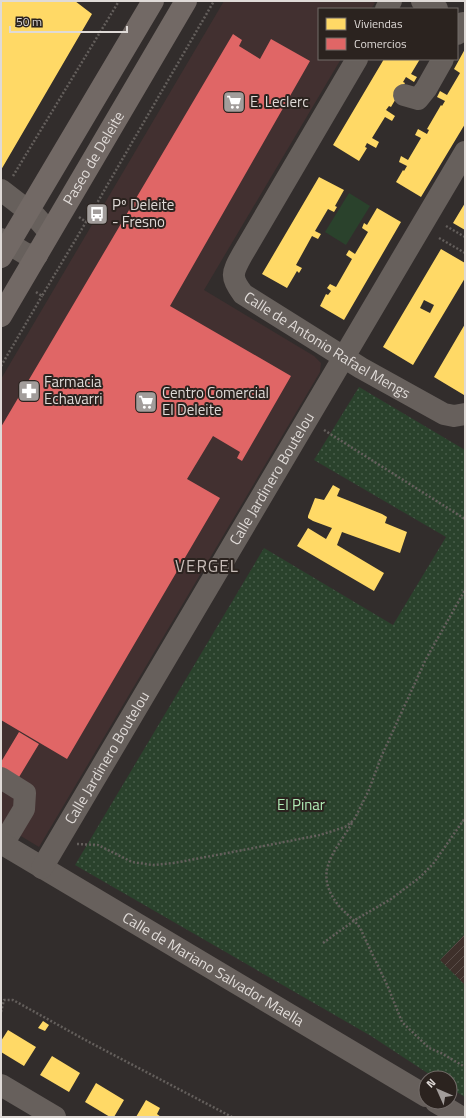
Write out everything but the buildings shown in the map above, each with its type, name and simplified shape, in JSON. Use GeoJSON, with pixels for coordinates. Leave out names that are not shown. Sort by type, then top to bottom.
{"type":"FeatureCollection","features":[{"type":"Feature","properties":{"kind":"main road","name":"Paseo de Deleite"},"geometry":{"type":"LineString","coordinates":[[4,246],[28,213],[153,1]]}},
{"type":"Feature","properties":{"kind":"main road","name":"Paseo de Deleite"},"geometry":{"type":"LineString","coordinates":[[1,316],[186,1]]}},
{"type":"Feature","properties":{"kind":"street"},"geometry":{"type":"LineString","coordinates":[[422,1],[435,8]]}},
{"type":"Feature","properties":{"kind":"street","name":"Calle de Antonio Rafael Mengs"},"geometry":{"type":"LineString","coordinates":[[356,60],[234,269],[233,281],[243,294],[344,356],[444,414],[454,416],[464,415]]}},
{"type":"Feature","properties":{"kind":"street"},"geometry":{"type":"LineString","coordinates":[[404,95],[418,99],[426,89],[442,60]]}},
{"type":"Feature","properties":{"kind":"street","name":"Calle Jardinero Boutelou"},"geometry":{"type":"LineString","coordinates":[[42,868],[465,152]]}},
{"type":"Feature","properties":{"kind":"street"},"geometry":{"type":"LineString","coordinates":[[1,190],[28,213],[44,224],[49,232]]}},
{"type":"Feature","properties":{"kind":"street"},"geometry":{"type":"LineString","coordinates":[[4,246],[26,254],[37,255]]}},
{"type":"Feature","properties":{"kind":"street"},"geometry":{"type":"LineString","coordinates":[[1,778],[25,793],[24,809],[2,844]]}},
{"type":"Feature","properties":{"kind":"street","name":"Calle de Mariano Salvador Maella"},"geometry":{"type":"LineString","coordinates":[[2,844],[418,1091]]}},
{"type":"Feature","properties":{"kind":"street"},"geometry":{"type":"LineString","coordinates":[[1,1085],[55,1117]]}},
{"type":"Feature","properties":{"kind":"street"},"geometry":{"type":"LineString","coordinates":[[449,1110],[461,1117]]}},
{"type":"Feature","properties":{"kind":"path"},"geometry":{"type":"LineString","coordinates":[[40,193],[12,176],[119,1]]}},
{"type":"Feature","properties":{"kind":"path"},"geometry":{"type":"LineString","coordinates":[[1,366],[214,1]]}},
{"type":"Feature","properties":{"kind":"path"},"geometry":{"type":"LineString","coordinates":[[65,207],[86,222]]}},
{"type":"Feature","properties":{"kind":"path"},"geometry":{"type":"LineString","coordinates":[[446,226],[465,237]]}},
{"type":"Feature","properties":{"kind":"path"},"geometry":{"type":"LineString","coordinates":[[439,238],[465,253]]}},
{"type":"Feature","properties":{"kind":"path"},"geometry":{"type":"LineString","coordinates":[[22,281],[42,296]]}},
{"type":"Feature","properties":{"kind":"path"},"geometry":{"type":"LineString","coordinates":[[324,430],[465,519]]}},
{"type":"Feature","properties":{"kind":"path"},"geometry":{"type":"LineString","coordinates":[[465,590],[426,659],[382,755],[368,792],[354,820],[329,863],[326,873],[326,883],[331,893],[347,914],[355,920],[376,961],[402,1022],[429,1048],[465,1067]]}},
{"type":"Feature","properties":{"kind":"path"},"geometry":{"type":"LineString","coordinates":[[322,943],[355,920],[391,899],[419,878],[433,864],[465,818]]}},
{"type":"Feature","properties":{"kind":"path"},"geometry":{"type":"LineString","coordinates":[[62,836],[81,846],[98,846],[132,862],[153,865],[174,863],[320,835],[345,827],[354,820]]}},
{"type":"Feature","properties":{"kind":"path"},"geometry":{"type":"LineString","coordinates":[[1,1012],[4,1000],[12,1000],[232,1117]]}},
{"type":"Feature","properties":{"kind":"shaded area","name":"Centro Comercial El Deleite"},"geometry":{"type":"Polygon","coordinates":[[[224,1],[372,1],[375,3],[372,8],[318,8],[318,60],[340,60],[204,290],[314,356],[321,363],[320,372],[39,847],[1,824],[1,379],[224,1]]]}},
{"type":"Feature","properties":{"kind":"shaded area"},"geometry":{"type":"Polygon","coordinates":[[[465,934],[465,985],[439,960],[465,934]]]}},
{"type":"Feature","properties":{"kind":"green space"},"geometry":{"type":"Polygon","coordinates":[[[349,193],[370,206],[346,245],[325,232],[349,193]]]}},
{"type":"Feature","properties":{"kind":"green space","name":"El Pinar"},"geometry":{"type":"Polygon","coordinates":[[[359,387],[465,450],[465,934],[440,960],[465,985],[465,1097],[458,1093],[458,1070],[423,1070],[371,1036],[75,865],[264,548],[393,625],[446,537],[314,460],[359,387]]]}},
{"type":"Feature","properties":{"kind":"place","name":"E. Leclerc"},"geometry":{"type":"Point","coordinates":[234,102]}},
{"type":"Feature","properties":{"kind":"place","name":"Pº Deleite - Fresno"},"geometry":{"type":"Point","coordinates":[97,214]}},
{"type":"Feature","properties":{"kind":"place","name":"Farmacia Echavarri"},"geometry":{"type":"Point","coordinates":[29,391]}},
{"type":"Feature","properties":{"kind":"place","name":"Centro Comercial El Deleite"},"geometry":{"type":"Point","coordinates":[146,402]}},
{"type":"Feature","properties":{"kind":"district","name":"VERGEL"},"geometry":{"type":"Point","coordinates":[207,566]}}]}
